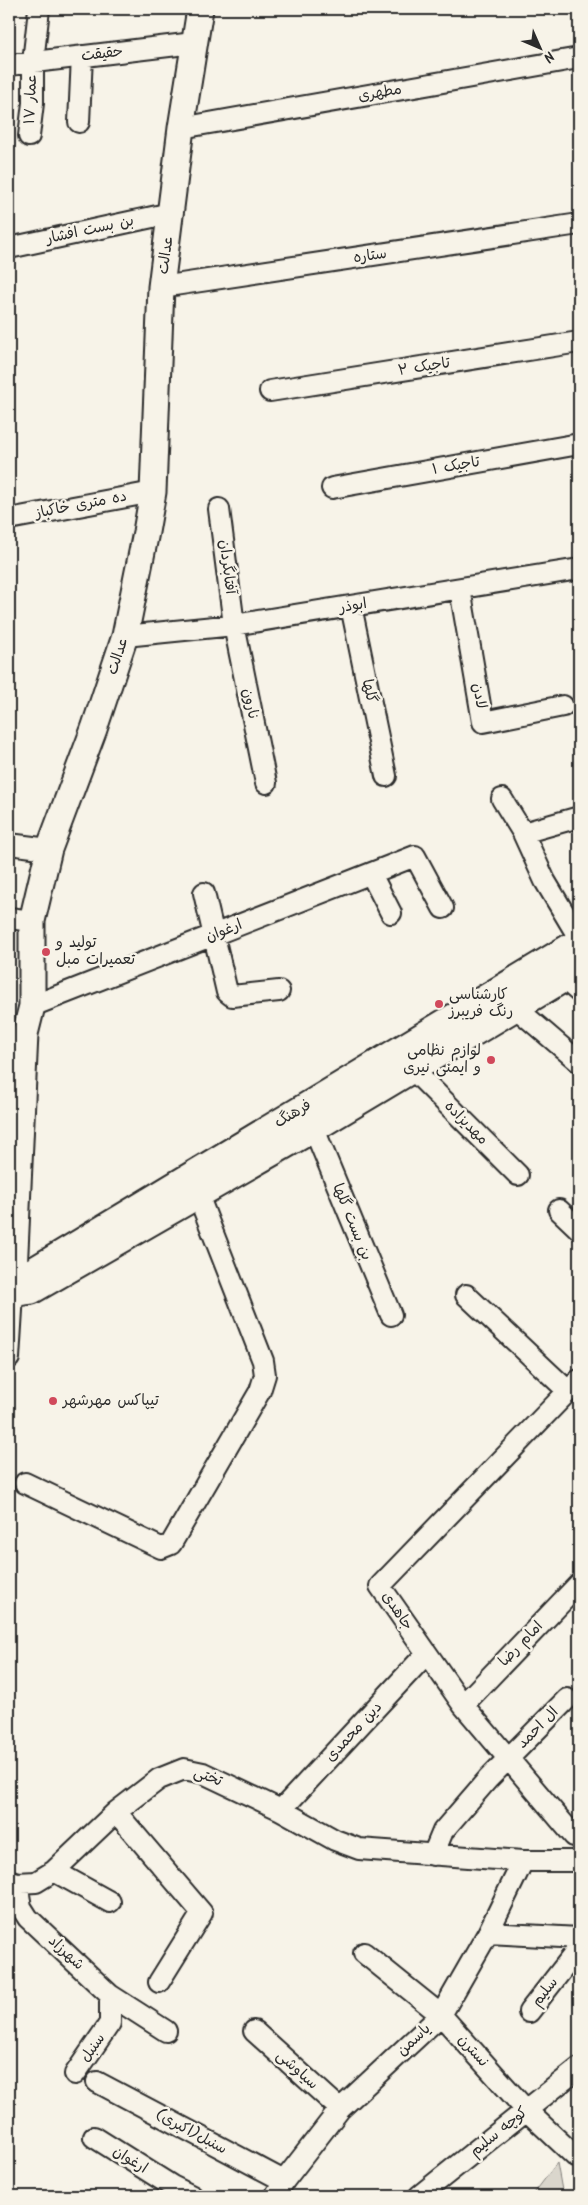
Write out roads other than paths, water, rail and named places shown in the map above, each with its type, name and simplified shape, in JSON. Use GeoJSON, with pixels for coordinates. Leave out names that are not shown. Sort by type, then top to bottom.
{"type":"FeatureCollection","features":[{"type":"Feature","properties":{"kind":"street","name":"عمار ۱۷"},"geometry":{"type":"LineString","coordinates":[[29,136],[33,62],[39,9]]}},
{"type":"Feature","properties":{"kind":"street","name":"عدالت"},"geometry":{"type":"LineString","coordinates":[[11,1294],[17,1033],[32,1006],[20,920],[94,729],[125,636],[153,492],[161,287],[172,213],[181,128],[200,9]]}},
{"type":"Feature","properties":{"kind":"street","name":"حقیقت"},"geometry":{"type":"LineString","coordinates":[[9,65],[194,43]]}},
{"type":"Feature","properties":{"kind":"street"},"geometry":{"type":"LineString","coordinates":[[79,122],[82,56]]}},
{"type":"Feature","properties":{"kind":"street","name":"مطهری"},"geometry":{"type":"LineString","coordinates":[[181,128],[579,58]]}},
{"type":"Feature","properties":{"kind":"street","name":"بن بست افشار"},"geometry":{"type":"LineString","coordinates":[[9,248],[172,213]]}},
{"type":"Feature","properties":{"kind":"street","name":"ستاره"},"geometry":{"type":"LineString","coordinates":[[161,287],[579,224]]}},
{"type":"Feature","properties":{"kind":"street","name":"تاجیک ۲"},"geometry":{"type":"LineString","coordinates":[[270,391],[579,342]]}},
{"type":"Feature","properties":{"kind":"street","name":"تاجیک ۱"},"geometry":{"type":"LineString","coordinates":[[332,488],[579,444]]}},
{"type":"Feature","properties":{"kind":"street","name":"ده متری خاکباز"},"geometry":{"type":"LineString","coordinates":[[9,519],[153,492]]}},
{"type":"Feature","properties":{"kind":"street","name":"آفتابگردان"},"geometry":{"type":"LineString","coordinates":[[219,509],[234,625]]}},
{"type":"Feature","properties":{"kind":"street","name":"ابوذر"},"geometry":{"type":"LineString","coordinates":[[125,636],[234,625],[579,569]]}},
{"type":"Feature","properties":{"kind":"street","name":"لادن"},"geometry":{"type":"LineString","coordinates":[[460,588],[483,722],[563,706]]}},
{"type":"Feature","properties":{"kind":"street","name":"گلها"},"geometry":{"type":"LineString","coordinates":[[351,606],[386,776]]}},
{"type":"Feature","properties":{"kind":"street","name":"نارون"},"geometry":{"type":"LineString","coordinates":[[234,625],[266,783]]}},
{"type":"Feature","properties":{"kind":"street"},"geometry":{"type":"LineString","coordinates":[[502,799],[523,833],[545,881],[579,940]]}},
{"type":"Feature","properties":{"kind":"street"},"geometry":{"type":"LineString","coordinates":[[523,833],[579,817]]}},
{"type":"Feature","properties":{"kind":"street"},"geometry":{"type":"LineString","coordinates":[[9,844],[49,849]]}},
{"type":"Feature","properties":{"kind":"street","name":"ارغوان"},"geometry":{"type":"LineString","coordinates":[[32,1006],[415,856],[443,908]]}},
{"type":"Feature","properties":{"kind":"street"},"geometry":{"type":"LineString","coordinates":[[371,874],[391,913]]}},
{"type":"Feature","properties":{"kind":"street"},"geometry":{"type":"LineString","coordinates":[[204,893],[225,985],[232,996],[279,991]]}},
{"type":"Feature","properties":{"kind":"street","name":"فرهنگ"},"geometry":{"type":"LineString","coordinates":[[11,1294],[27,1274],[579,940]]}},
{"type":"Feature","properties":{"kind":"street","name":"فرهنگ"},"geometry":{"type":"LineString","coordinates":[[11,1294],[32,1291],[314,1129],[516,1008],[574,981]]}},
{"type":"Feature","properties":{"kind":"street"},"geometry":{"type":"LineString","coordinates":[[516,1008],[579,1062]]}},
{"type":"Feature","properties":{"kind":"street","name":"مهدیزاده"},"geometry":{"type":"LineString","coordinates":[[413,1070],[518,1175]]}},
{"type":"Feature","properties":{"kind":"street","name":"بن بست گلها"},"geometry":{"type":"LineString","coordinates":[[314,1129],[391,1315]]}},
{"type":"Feature","properties":{"kind":"street"},"geometry":{"type":"LineString","coordinates":[[25,1483],[161,1548],[171,1544],[260,1391],[265,1375],[263,1361],[198,1195]]}},
{"type":"Feature","properties":{"kind":"street"},"geometry":{"type":"LineString","coordinates":[[560,1210],[579,1229]]}},
{"type":"Feature","properties":{"kind":"street"},"geometry":{"type":"LineString","coordinates":[[9,1358],[11,1294]]}},
{"type":"Feature","properties":{"kind":"street"},"geometry":{"type":"LineString","coordinates":[[466,1295],[574,1385]]}},
{"type":"Feature","properties":{"kind":"street","name":"جاهدی"},"geometry":{"type":"LineString","coordinates":[[574,1385],[380,1586],[463,1705],[577,1833]]}},
{"type":"Feature","properties":{"kind":"street","name":"امام رضا"},"geometry":{"type":"LineString","coordinates":[[463,1705],[579,1584]]}},
{"type":"Feature","properties":{"kind":"street","name":"دین محمدی"},"geometry":{"type":"LineString","coordinates":[[281,1810],[426,1654]]}},
{"type":"Feature","properties":{"kind":"street","name":"ال احمد"},"geometry":{"type":"LineString","coordinates":[[509,1757],[566,1699]]}},
{"type":"Feature","properties":{"kind":"street"},"geometry":{"type":"LineString","coordinates":[[433,1855],[443,1832],[509,1757]]}},
{"type":"Feature","properties":{"kind":"street","name":"تختی"},"geometry":{"type":"LineString","coordinates":[[13,1881],[36,1882],[54,1870],[116,1812],[159,1779],[184,1769],[203,1773],[281,1810],[335,1840],[359,1849],[523,1861],[572,1861]]}},
{"type":"Feature","properties":{"kind":"street"},"geometry":{"type":"LineString","coordinates":[[116,1812],[202,1913],[159,1982]]}},
{"type":"Feature","properties":{"kind":"street"},"geometry":{"type":"LineString","coordinates":[[572,1861],[577,1833]]}},
{"type":"Feature","properties":{"kind":"street","name":"یاسمن"},"geometry":{"type":"LineString","coordinates":[[280,2189],[340,2110],[440,2015],[488,1933],[523,1861]]}},
{"type":"Feature","properties":{"kind":"street"},"geometry":{"type":"LineString","coordinates":[[54,1870],[110,1902]]}},
{"type":"Feature","properties":{"kind":"street","name":"شهرزاد"},"geometry":{"type":"LineString","coordinates":[[13,1881],[20,1907],[28,1918],[110,1994],[166,2031]]}},
{"type":"Feature","properties":{"kind":"street"},"geometry":{"type":"LineString","coordinates":[[488,1933],[579,1938]]}},
{"type":"Feature","properties":{"kind":"street","name":"سلیم"},"geometry":{"type":"LineString","coordinates":[[529,2012],[579,1948]]}},
{"type":"Feature","properties":{"kind":"street","name":"نسترن"},"geometry":{"type":"LineString","coordinates":[[364,1953],[440,2015],[526,2110],[578,2157]]}},
{"type":"Feature","properties":{"kind":"street","name":"سنبل"},"geometry":{"type":"LineString","coordinates":[[75,2074],[110,2023],[110,1994]]}},
{"type":"Feature","properties":{"kind":"street","name":"سیاوشی"},"geometry":{"type":"LineString","coordinates":[[254,2031],[340,2110]]}},
{"type":"Feature","properties":{"kind":"street","name":"کوچه سلیم"},"geometry":{"type":"LineString","coordinates":[[419,2196],[579,2068]]}},
{"type":"Feature","properties":{"kind":"street","name":"سنبل(اکبری)"},"geometry":{"type":"LineString","coordinates":[[97,2082],[280,2189]]}},
{"type":"Feature","properties":{"kind":"street","name":"ارغوان"},"geometry":{"type":"LineString","coordinates":[[94,2137],[172,2186],[192,2196]]}},
{"type":"Feature","properties":{"kind":"place","name":"تولید و تعمیرات مبل"},"geometry":{"type":"Point","coordinates":[46,952]}},
{"type":"Feature","properties":{"kind":"place","name":"کارشناسی رنگ فریبرز"},"geometry":{"type":"Point","coordinates":[439,1004]}},
{"type":"Feature","properties":{"kind":"place","name":"لوازم نظامی و ایمنی نیری"},"geometry":{"type":"Point","coordinates":[491,1060]}},
{"type":"Feature","properties":{"kind":"place","name":"تیپاکس مهرشهر"},"geometry":{"type":"Point","coordinates":[53,1401]}}]}
